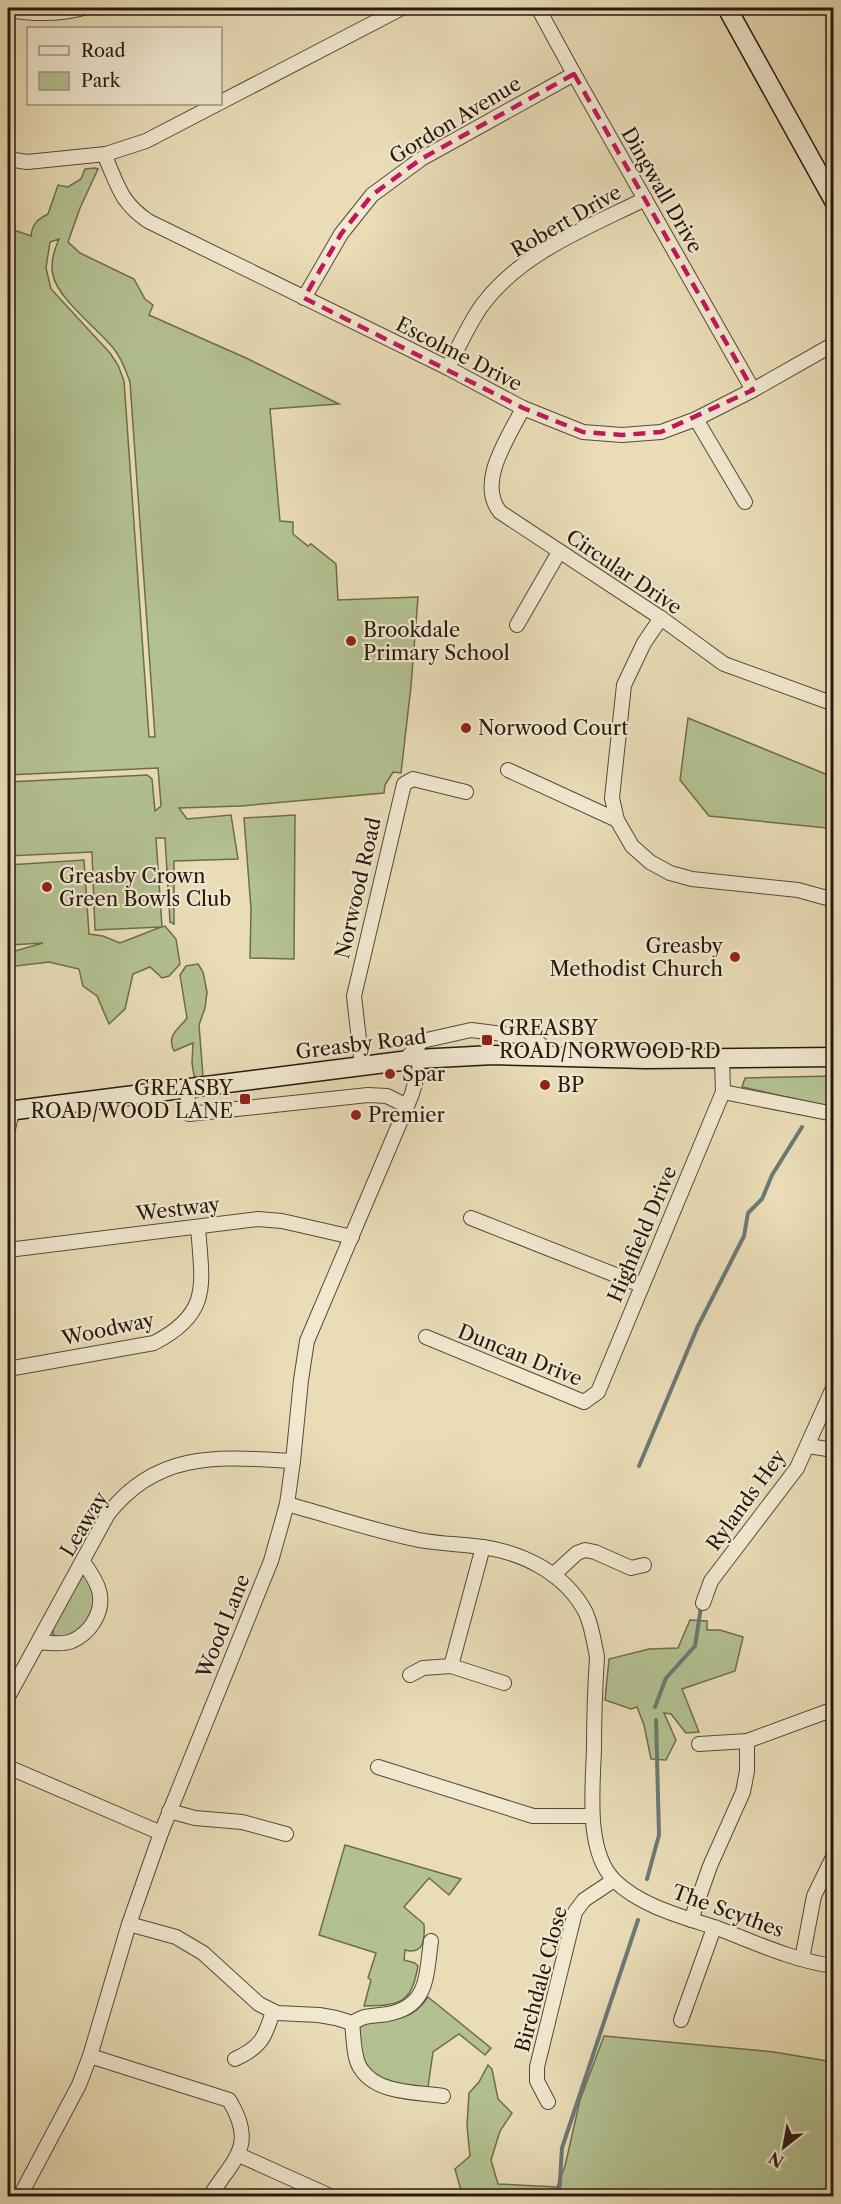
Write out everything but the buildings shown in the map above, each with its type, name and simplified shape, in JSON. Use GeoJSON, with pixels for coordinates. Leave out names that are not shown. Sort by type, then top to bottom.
{"type":"FeatureCollection","features":[{"type":"Feature","properties":{"kind":"main road"},"geometry":{"type":"LineString","coordinates":[[727,8],[834,201]]}},
{"type":"Feature","properties":{"kind":"main road","name":"Greasby Road"},"geometry":{"type":"LineString","coordinates":[[10,1111],[410,1060],[492,1055],[722,1059],[834,1057]]}},
{"type":"Feature","properties":{"kind":"street"},"geometry":{"type":"LineString","coordinates":[[8,10],[29,14],[83,8]]}},
{"type":"Feature","properties":{"kind":"street"},"geometry":{"type":"LineString","coordinates":[[222,102],[402,8]]}},
{"type":"Feature","properties":{"kind":"street","name":"Dingwall Drive"},"geometry":{"type":"LineString","coordinates":[[538,8],[753,390]]}},
{"type":"Feature","properties":{"kind":"street","name":"Gordon Avenue"},"geometry":{"type":"LineString","coordinates":[[304,298],[341,234],[372,195],[421,159],[574,74]]}},
{"type":"Feature","properties":{"kind":"street"},"geometry":{"type":"LineString","coordinates":[[8,159],[27,162],[106,154],[146,141],[217,105]]}},
{"type":"Feature","properties":{"kind":"street","name":"Escolme Drive"},"geometry":{"type":"LineString","coordinates":[[106,154],[124,201],[148,221],[448,368],[523,408],[583,432],[622,435],[661,432],[696,419],[834,344]]}},
{"type":"Feature","properties":{"kind":"street","name":"Robert Drive"},"geometry":{"type":"LineString","coordinates":[[448,368],[469,325],[483,303],[501,284],[536,257],[645,199]]}},
{"type":"Feature","properties":{"kind":"street","name":"Circular Drive"},"geometry":{"type":"LineString","coordinates":[[523,408],[493,469],[491,495],[494,505],[500,512],[661,618],[724,664],[834,704]]}},
{"type":"Feature","properties":{"kind":"street"},"geometry":{"type":"LineString","coordinates":[[696,419],[745,502]]}},
{"type":"Feature","properties":{"kind":"street"},"geometry":{"type":"LineString","coordinates":[[516,626],[559,552]]}},
{"type":"Feature","properties":{"kind":"street"},"geometry":{"type":"LineString","coordinates":[[661,618],[644,643],[624,684],[612,798],[617,820],[633,846],[650,862],[670,873],[692,879],[798,890],[834,900]]}},
{"type":"Feature","properties":{"kind":"street"},"geometry":{"type":"LineString","coordinates":[[508,770],[617,820]]}},
{"type":"Feature","properties":{"kind":"street","name":"Norwood Road"},"geometry":{"type":"LineString","coordinates":[[362,1066],[354,996],[404,784],[413,779],[466,792]]}},
{"type":"Feature","properties":{"kind":"street"},"geometry":{"type":"LineString","coordinates":[[410,1060],[422,1041],[471,1030],[519,1036],[539,1044],[554,1057]]}},
{"type":"Feature","properties":{"kind":"street"},"geometry":{"type":"LineString","coordinates":[[722,1059],[723,1092],[834,1114]]}},
{"type":"Feature","properties":{"kind":"street","name":"Wood Lane"},"geometry":{"type":"LineString","coordinates":[[26,2194],[79,2085],[90,2056],[129,1924],[169,1811],[271,1561],[287,1504],[300,1380],[308,1341],[407,1106],[416,1079],[410,1060]]}},
{"type":"Feature","properties":{"kind":"street"},"geometry":{"type":"LineString","coordinates":[[187,1088],[189,1114],[368,1095],[387,1096],[407,1106]]}},
{"type":"Feature","properties":{"kind":"street","name":"Highfield Drive"},"geometry":{"type":"LineString","coordinates":[[598,1392],[723,1092]]}},
{"type":"Feature","properties":{"kind":"street"},"geometry":{"type":"LineString","coordinates":[[8,1129],[10,1111]]}},
{"type":"Feature","properties":{"kind":"street"},"geometry":{"type":"LineString","coordinates":[[471,1218],[641,1285]]}},
{"type":"Feature","properties":{"kind":"street","name":"Westway"},"geometry":{"type":"LineString","coordinates":[[8,1250],[258,1219],[282,1221],[352,1237]]}},
{"type":"Feature","properties":{"kind":"street","name":"Woodway"},"geometry":{"type":"LineString","coordinates":[[8,1369],[154,1343],[170,1335],[183,1325],[193,1312],[202,1287],[198,1227]]}},
{"type":"Feature","properties":{"kind":"street","name":"Duncan Drive"},"geometry":{"type":"LineString","coordinates":[[426,1337],[584,1402],[598,1392]]}},
{"type":"Feature","properties":{"kind":"street","name":"Rylands Hey"},"geometry":{"type":"LineString","coordinates":[[703,1603],[711,1581],[797,1468],[834,1386]]}},
{"type":"Feature","properties":{"kind":"street"},"geometry":{"type":"LineString","coordinates":[[808,1446],[834,1450]]}},
{"type":"Feature","properties":{"kind":"street","name":"Leaway"},"geometry":{"type":"LineString","coordinates":[[8,1697],[108,1514],[119,1500],[145,1478],[162,1470],[206,1458],[231,1457],[293,1461]]}},
{"type":"Feature","properties":{"kind":"street"},"geometry":{"type":"LineString","coordinates":[[287,1504],[421,1540],[483,1547],[524,1557],[561,1580],[585,1612],[593,1634],[597,1657],[592,1816],[596,1842],[603,1862],[614,1880]]}},
{"type":"Feature","properties":{"kind":"street"},"geometry":{"type":"LineString","coordinates":[[452,1666],[483,1547]]}},
{"type":"Feature","properties":{"kind":"street"},"geometry":{"type":"LineString","coordinates":[[553,1575],[577,1553],[585,1550],[631,1568],[644,1565]]}},
{"type":"Feature","properties":{"kind":"street"},"geometry":{"type":"LineString","coordinates":[[39,1642],[70,1642],[92,1626],[101,1606],[101,1594],[95,1577],[83,1562]]}},
{"type":"Feature","properties":{"kind":"street"},"geometry":{"type":"LineString","coordinates":[[410,1675],[423,1668],[452,1666],[504,1683]]}},
{"type":"Feature","properties":{"kind":"street"},"geometry":{"type":"LineString","coordinates":[[699,1744],[747,1741],[834,1709]]}},
{"type":"Feature","properties":{"kind":"street"},"geometry":{"type":"LineString","coordinates":[[691,1920],[710,1866],[743,1792],[747,1772],[747,1741]]}},
{"type":"Feature","properties":{"kind":"street"},"geometry":{"type":"LineString","coordinates":[[8,1767],[161,1833]]}},
{"type":"Feature","properties":{"kind":"street"},"geometry":{"type":"LineString","coordinates":[[378,1767],[533,1815],[592,1816]]}},
{"type":"Feature","properties":{"kind":"street"},"geometry":{"type":"LineString","coordinates":[[169,1811],[195,1818],[242,1822],[286,1834]]}},
{"type":"Feature","properties":{"kind":"street"},"geometry":{"type":"LineString","coordinates":[[802,1959],[814,1896],[830,1871],[834,1855]]}},
{"type":"Feature","properties":{"kind":"street","name":"The Scythes"},"geometry":{"type":"LineString","coordinates":[[614,1880],[644,1900],[691,1920],[802,1959],[834,1966]]}},
{"type":"Feature","properties":{"kind":"street","name":"Birchdale Close"},"geometry":{"type":"LineString","coordinates":[[548,2102],[537,2081],[537,2067],[575,1912],[584,1900],[614,1880]]}},
{"type":"Feature","properties":{"kind":"street"},"geometry":{"type":"LineString","coordinates":[[129,1924],[176,1937],[203,1953],[259,2004],[277,2013],[336,2018],[352,2023],[367,2015],[386,2014],[405,2009],[418,1999],[424,1989],[431,1941]]}},
{"type":"Feature","properties":{"kind":"street"},"geometry":{"type":"LineString","coordinates":[[681,2020],[714,1928]]}},
{"type":"Feature","properties":{"kind":"street"},"geometry":{"type":"LineString","coordinates":[[235,2059],[261,2043],[273,2011]]}},
{"type":"Feature","properties":{"kind":"street"},"geometry":{"type":"LineString","coordinates":[[352,2023],[360,2068],[370,2080],[384,2087],[443,2096]]}},
{"type":"Feature","properties":{"kind":"street"},"geometry":{"type":"LineString","coordinates":[[90,2056],[228,2100],[241,2126],[239,2155],[210,2196]]}},
{"type":"Feature","properties":{"kind":"street"},"geometry":{"type":"LineString","coordinates":[[239,2155],[330,2196]]}},
{"type":"Feature","properties":{"kind":"highlighted area"},"geometry":{"type":"Polygon","coordinates":[[[574,74],[753,390],[661,432],[622,435],[583,432],[523,408],[304,298],[341,234],[372,195],[421,159],[574,74]]]}},
{"type":"Feature","properties":{"kind":"green space"},"geometry":{"type":"Polygon","coordinates":[[[85,169],[98,169],[80,208],[68,242],[80,253],[134,279],[145,299],[153,305],[149,315],[246,358],[339,404],[270,409],[280,521],[293,522],[293,534],[308,546],[311,544],[336,564],[338,600],[418,597],[401,773],[393,772],[385,785],[384,793],[241,806],[179,808],[187,819],[231,815],[238,859],[174,861],[174,924],[170,922],[165,838],[156,838],[162,927],[165,926],[176,939],[180,964],[169,976],[162,978],[150,967],[133,974],[125,1009],[109,1024],[97,996],[83,986],[79,969],[49,962],[8,967],[8,953],[43,943],[10,945],[8,865],[84,860],[89,934],[103,936],[120,943],[161,927],[95,930],[92,852],[8,856],[8,782],[147,775],[152,779],[155,811],[161,806],[158,768],[8,775],[8,228],[31,236],[36,222],[48,214],[58,185],[68,187],[81,179],[85,169]],[[59,239],[50,242],[46,268],[51,289],[110,353],[124,381],[149,737],[155,737],[130,382],[122,361],[114,349],[70,304],[56,284],[52,266],[59,239]]]}},
{"type":"Feature","properties":{"kind":"green space"},"geometry":{"type":"Polygon","coordinates":[[[688,718],[833,777],[833,808],[827,828],[709,816],[680,780],[688,718]]]}},
{"type":"Feature","properties":{"kind":"green space"},"geometry":{"type":"Polygon","coordinates":[[[295,815],[294,959],[250,958],[251,909],[244,818],[295,815]]]}},
{"type":"Feature","properties":{"kind":"green space"},"geometry":{"type":"Polygon","coordinates":[[[198,964],[203,972],[207,992],[205,1008],[199,1025],[203,1076],[198,1078],[194,1076],[192,1063],[193,1043],[174,1051],[172,1036],[187,1018],[180,975],[186,966],[198,964]]]}},
{"type":"Feature","properties":{"kind":"green space"},"geometry":{"type":"Polygon","coordinates":[[[833,1076],[833,1107],[742,1087],[745,1078],[833,1076]]]}},
{"type":"Feature","properties":{"kind":"green space"},"geometry":{"type":"Polygon","coordinates":[[[84,1573],[94,1586],[95,1611],[76,1635],[57,1638],[53,1634],[53,1628],[84,1573]]]}},
{"type":"Feature","properties":{"kind":"green space"},"geometry":{"type":"Polygon","coordinates":[[[690,1620],[707,1621],[707,1630],[720,1630],[743,1637],[735,1671],[682,1689],[699,1732],[686,1733],[671,1714],[664,1713],[676,1740],[666,1760],[651,1759],[644,1725],[637,1707],[631,1709],[605,1700],[609,1659],[649,1649],[678,1648],[690,1620]]]}},
{"type":"Feature","properties":{"kind":"green space"},"geometry":{"type":"Polygon","coordinates":[[[345,1845],[461,1879],[449,1895],[429,1878],[404,1907],[424,1924],[424,1935],[420,1948],[405,1950],[404,1960],[418,1966],[408,1995],[396,2003],[364,2006],[371,1980],[368,1978],[376,1953],[319,1935],[345,1845]]]}},
{"type":"Feature","properties":{"kind":"green space"},"geometry":{"type":"Polygon","coordinates":[[[428,1997],[491,2048],[485,2055],[459,2034],[433,2052],[428,2087],[396,2083],[379,2077],[372,2072],[363,2056],[358,2039],[360,2027],[370,2021],[407,2016],[428,1997]]]}},
{"type":"Feature","properties":{"kind":"green space"},"geometry":{"type":"Polygon","coordinates":[[[604,2036],[774,2052],[833,2062],[833,2196],[467,2196],[460,2187],[455,2169],[470,2156],[467,2126],[469,2093],[479,2082],[488,2065],[492,2069],[498,2099],[512,2113],[500,2131],[491,2160],[498,2184],[557,2187],[565,2166],[580,2100],[604,2036]]]}},
{"type":"Feature","properties":{"kind":"waterway"},"geometry":{"type":"LineString","coordinates":[[828,8],[834,17]]}},
{"type":"Feature","properties":{"kind":"waterway"},"geometry":{"type":"LineString","coordinates":[[639,1466],[697,1328],[744,1236],[748,1213],[762,1199],[772,1175],[802,1127]]}},
{"type":"Feature","properties":{"kind":"waterway"},"geometry":{"type":"LineString","coordinates":[[655,1707],[666,1678],[695,1646],[701,1607]]}},
{"type":"Feature","properties":{"kind":"waterway"},"geometry":{"type":"LineString","coordinates":[[647,1879],[659,1835],[656,1720]]}},
{"type":"Feature","properties":{"kind":"waterway"},"geometry":{"type":"LineString","coordinates":[[559,2196],[562,2148],[638,1920]]}},
{"type":"Feature","properties":{"kind":"place","name":"Brookdale Primary School"},"geometry":{"type":"Point","coordinates":[351,641]}},
{"type":"Feature","properties":{"kind":"place","name":"Norwood Court"},"geometry":{"type":"Point","coordinates":[466,728]}},
{"type":"Feature","properties":{"kind":"place","name":"Greasby Crown Green Bowls Club"},"geometry":{"type":"Point","coordinates":[47,887]}},
{"type":"Feature","properties":{"kind":"place","name":"Greasby Methodist Church"},"geometry":{"type":"Point","coordinates":[735,957]}},
{"type":"Feature","properties":{"kind":"place","name":"GREASBY ROAD/NORWOOD RD"},"geometry":{"type":"Point","coordinates":[487,1040]}},
{"type":"Feature","properties":{"kind":"place","name":"Spar"},"geometry":{"type":"Point","coordinates":[390,1074]}},
{"type":"Feature","properties":{"kind":"place","name":"BP"},"geometry":{"type":"Point","coordinates":[545,1085]}},
{"type":"Feature","properties":{"kind":"place","name":"GREASBY ROAD/WOOD LANE"},"geometry":{"type":"Point","coordinates":[245,1099]}},
{"type":"Feature","properties":{"kind":"place","name":"Premier"},"geometry":{"type":"Point","coordinates":[356,1115]}}]}
